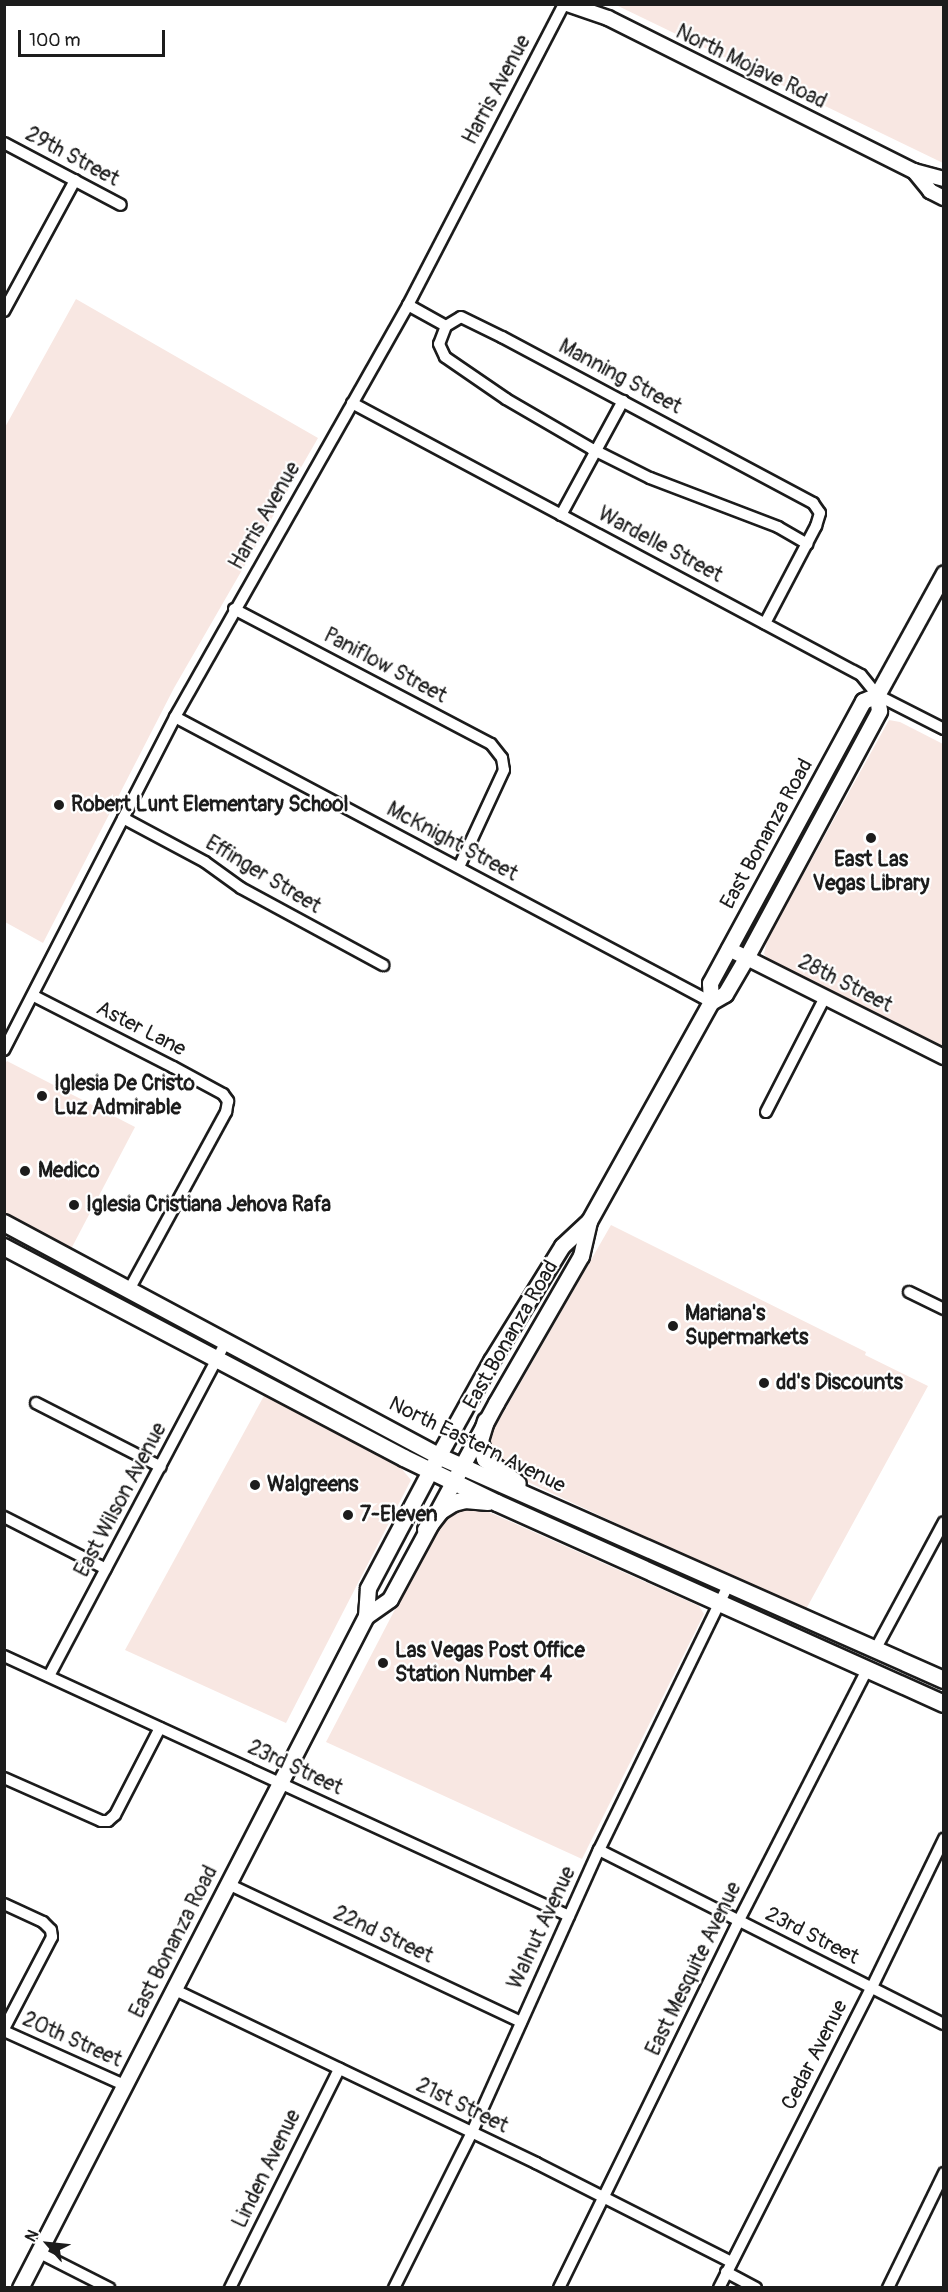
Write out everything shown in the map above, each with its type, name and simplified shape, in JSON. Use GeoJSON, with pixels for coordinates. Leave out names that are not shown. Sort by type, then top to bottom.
{"type":"FeatureCollection","features":[{"type":"Feature","properties":{"kind":"main road","name":"East Bonanza Road"},"geometry":{"type":"LineString","coordinates":[[711,1002],[710,983],[863,701],[877,694],[944,573]]}},
{"type":"Feature","properties":{"kind":"main road","name":"East Bonanza Road"},"geometry":{"type":"LineString","coordinates":[[366,1616],[390,1599],[486,1421],[581,1256],[589,1221],[711,1002],[725,994],[746,958],[879,711],[877,694]]}},
{"type":"Feature","properties":{"kind":"main road","name":"East Bonanza Road"},"geometry":{"type":"LineString","coordinates":[[20,2288],[366,1616],[368,1588],[430,1471],[491,1361],[562,1246],[589,1221]]}},
{"type":"Feature","properties":{"kind":"main road","name":"North Eastern Avenue"},"geometry":{"type":"LineString","coordinates":[[4,1223],[438,1456],[944,1680]]}},
{"type":"Feature","properties":{"kind":"main road"},"geometry":{"type":"LineString","coordinates":[[4,1235],[75,1261]]}},
{"type":"Feature","properties":{"kind":"main road"},"geometry":{"type":"LineString","coordinates":[[551,1307],[548,1292],[554,1282],[562,1246]]}},
{"type":"Feature","properties":{"kind":"main road","name":"North Eastern Avenue"},"geometry":{"type":"LineString","coordinates":[[4,1247],[430,1471],[944,1704]]}},
{"type":"Feature","properties":{"kind":"main road"},"geometry":{"type":"LineString","coordinates":[[486,1421],[480,1441],[485,1459],[537,1500]]}},
{"type":"Feature","properties":{"kind":"main road"},"geometry":{"type":"LineString","coordinates":[[426,1530],[441,1511],[454,1503],[465,1500],[497,1503]]}},
{"type":"Feature","properties":{"kind":"main road"},"geometry":{"type":"LineString","coordinates":[[617,1557],[627,1552],[663,1567],[677,1563]]}},
{"type":"Feature","properties":{"kind":"street","name":"North Mojave Road"},"geometry":{"type":"LineString","coordinates":[[566,4],[608,18],[914,171],[944,178]]}},
{"type":"Feature","properties":{"kind":"street","name":"Harris Avenue"},"geometry":{"type":"LineString","coordinates":[[4,1050],[34,996],[175,717],[408,304],[566,4]]}},
{"type":"Feature","properties":{"kind":"street","name":"29th Street"},"geometry":{"type":"LineString","coordinates":[[4,143],[121,205]]}},
{"type":"Feature","properties":{"kind":"street","name":"North Mojave Road"},"geometry":{"type":"LineString","coordinates":[[914,171],[930,191],[944,198]]}},
{"type":"Feature","properties":{"kind":"street"},"geometry":{"type":"LineString","coordinates":[[4,311],[75,180]]}},
{"type":"Feature","properties":{"kind":"street"},"geometry":{"type":"LineString","coordinates":[[408,304],[446,326],[438,344],[445,357],[506,399],[596,451],[650,478],[778,527],[808,544],[765,623]]}},
{"type":"Feature","properties":{"kind":"street","name":"Manning Street"},"geometry":{"type":"LineString","coordinates":[[446,326],[461,317],[813,503],[820,513],[808,544]]}},
{"type":"Feature","properties":{"kind":"street"},"geometry":{"type":"LineString","coordinates":[[561,515],[623,401]]}},
{"type":"Feature","properties":{"kind":"street","name":"Wardelle Street"},"geometry":{"type":"LineString","coordinates":[[352,403],[861,675],[877,694],[944,729]]}},
{"type":"Feature","properties":{"kind":"street","name":"Paniflow Street"},"geometry":{"type":"LineString","coordinates":[[234,609],[491,744],[502,758],[504,770],[459,867]]}},
{"type":"Feature","properties":{"kind":"street","name":"McKnight Street"},"geometry":{"type":"LineString","coordinates":[[175,717],[711,1002]]}},
{"type":"Feature","properties":{"kind":"street","name":"Effinger Street"},"geometry":{"type":"LineString","coordinates":[[123,818],[205,862],[241,888],[383,965]]}},
{"type":"Feature","properties":{"kind":"street","name":"28th Street"},"geometry":{"type":"LineString","coordinates":[[729,949],[944,1057]]}},
{"type":"Feature","properties":{"kind":"street","name":"Aster Lane"},"geometry":{"type":"LineString","coordinates":[[34,996],[224,1094],[228,1101],[226,1112],[129,1290]]}},
{"type":"Feature","properties":{"kind":"street"},"geometry":{"type":"LineString","coordinates":[[766,1112],[825,998]]}},
{"type":"Feature","properties":{"kind":"street"},"geometry":{"type":"LineString","coordinates":[[909,1292],[944,1309]]}},
{"type":"Feature","properties":{"kind":"street","name":"East Wilson Avenue"},"geometry":{"type":"LineString","coordinates":[[49,1676],[162,1467],[226,1342]]}},
{"type":"Feature","properties":{"kind":"street"},"geometry":{"type":"LineString","coordinates":[[36,1403],[162,1467]]}},
{"type":"Feature","properties":{"kind":"street"},"geometry":{"type":"LineString","coordinates":[[4,1517],[106,1569]]}},
{"type":"Feature","properties":{"kind":"street"},"geometry":{"type":"LineString","coordinates":[[875,1650],[944,1522]]}},
{"type":"Feature","properties":{"kind":"street","name":"Walnut Avenue"},"geometry":{"type":"LineString","coordinates":[[394,2288],[472,2132],[599,1850],[728,1585]]}},
{"type":"Feature","properties":{"kind":"street","name":"23rd Street"},"geometry":{"type":"LineString","coordinates":[[4,1656],[569,1916]]}},
{"type":"Feature","properties":{"kind":"street","name":"East Mesquite Avenue"},"geometry":{"type":"LineString","coordinates":[[559,2288],[739,1920],[867,1670]]}},
{"type":"Feature","properties":{"kind":"street"},"geometry":{"type":"LineString","coordinates":[[4,1778],[101,1821],[108,1821],[115,1815],[160,1728]]}},
{"type":"Feature","properties":{"kind":"street","name":"Cedar Avenue"},"geometry":{"type":"LineString","coordinates":[[718,2288],[872,1987],[944,1839]]}},
{"type":"Feature","properties":{"kind":"street","name":"23rd Street"},"geometry":{"type":"LineString","coordinates":[[599,1850],[944,2024]]}},
{"type":"Feature","properties":{"kind":"street","name":"22nd Street"},"geometry":{"type":"LineString","coordinates":[[228,1884],[521,2022]]}},
{"type":"Feature","properties":{"kind":"street"},"geometry":{"type":"LineString","coordinates":[[4,1904],[43,1922],[51,1930],[52,1937],[4,2030]]}},
{"type":"Feature","properties":{"kind":"street","name":"21st Street"},"geometry":{"type":"LineString","coordinates":[[173,1989],[472,2132],[731,2262]]}},
{"type":"Feature","properties":{"kind":"street","name":"20th Street"},"geometry":{"type":"LineString","coordinates":[[4,2030],[124,2085]]}},
{"type":"Feature","properties":{"kind":"street","name":"Linden Avenue"},"geometry":{"type":"LineString","coordinates":[[230,2288],[339,2068]]}},
{"type":"Feature","properties":{"kind":"street"},"geometry":{"type":"LineString","coordinates":[[888,2288],[944,2173]]}},
{"type":"Feature","properties":{"kind":"street"},"geometry":{"type":"LineString","coordinates":[[38,2252],[109,2288]]}},
{"type":"Feature","properties":{"kind":"street"},"geometry":{"type":"LineString","coordinates":[[726,2272],[756,2288]]}},
{"type":"Feature","properties":{"kind":"shaded area"},"geometry":{"type":"Polygon","coordinates":[[[616,5],[943,5],[943,163],[616,5]]]}},
{"type":"Feature","properties":{"kind":"shaded area"},"geometry":{"type":"Polygon","coordinates":[[[76,299],[318,438],[174,688],[43,943],[5,922],[4,429],[76,299]]]}},
{"type":"Feature","properties":{"kind":"shaded area"},"geometry":{"type":"Polygon","coordinates":[[[889,720],[900,722],[943,744],[943,1047],[769,960],[764,954],[767,940],[889,720]]]}},
{"type":"Feature","properties":{"kind":"shaded area"},"geometry":{"type":"Polygon","coordinates":[[[7,1061],[135,1127],[71,1249],[5,1214],[4,1065],[7,1061]]]}},
{"type":"Feature","properties":{"kind":"shaded area"},"geometry":{"type":"Polygon","coordinates":[[[611,1225],[866,1352],[865,1355],[928,1386],[805,1611],[517,1477],[488,1450],[490,1436],[611,1225]]]}},
{"type":"Feature","properties":{"kind":"shaded area"},"geometry":{"type":"Polygon","coordinates":[[[265,1394],[401,1468],[411,1480],[286,1723],[125,1650],[265,1394]]]}},
{"type":"Feature","properties":{"kind":"shaded area"},"geometry":{"type":"Polygon","coordinates":[[[458,1507],[480,1508],[699,1606],[704,1614],[582,1859],[326,1742],[442,1519],[458,1507]]]}},
{"type":"Feature","properties":{"kind":"place","name":"Robert Lunt Elementary School"},"geometry":{"type":"Point","coordinates":[59,805]}},
{"type":"Feature","properties":{"kind":"place","name":"East Las Vegas Library"},"geometry":{"type":"Point","coordinates":[871,838]}},
{"type":"Feature","properties":{"kind":"place","name":"Iglesia De Cristo Luz Admirable"},"geometry":{"type":"Point","coordinates":[42,1096]}},
{"type":"Feature","properties":{"kind":"place","name":"Medico"},"geometry":{"type":"Point","coordinates":[25,1171]}},
{"type":"Feature","properties":{"kind":"place","name":"Iglesia Cristiana Jehova Rafa"},"geometry":{"type":"Point","coordinates":[74,1205]}},
{"type":"Feature","properties":{"kind":"place","name":"Mariana's Supermarkets"},"geometry":{"type":"Point","coordinates":[673,1326]}},
{"type":"Feature","properties":{"kind":"place","name":"dd's Discounts"},"geometry":{"type":"Point","coordinates":[764,1383]}},
{"type":"Feature","properties":{"kind":"place","name":"Walgreens"},"geometry":{"type":"Point","coordinates":[255,1485]}},
{"type":"Feature","properties":{"kind":"place","name":"7-Eleven"},"geometry":{"type":"Point","coordinates":[348,1515]}},
{"type":"Feature","properties":{"kind":"place","name":"Las Vegas Post Office Station Number 4"},"geometry":{"type":"Point","coordinates":[383,1663]}}]}
